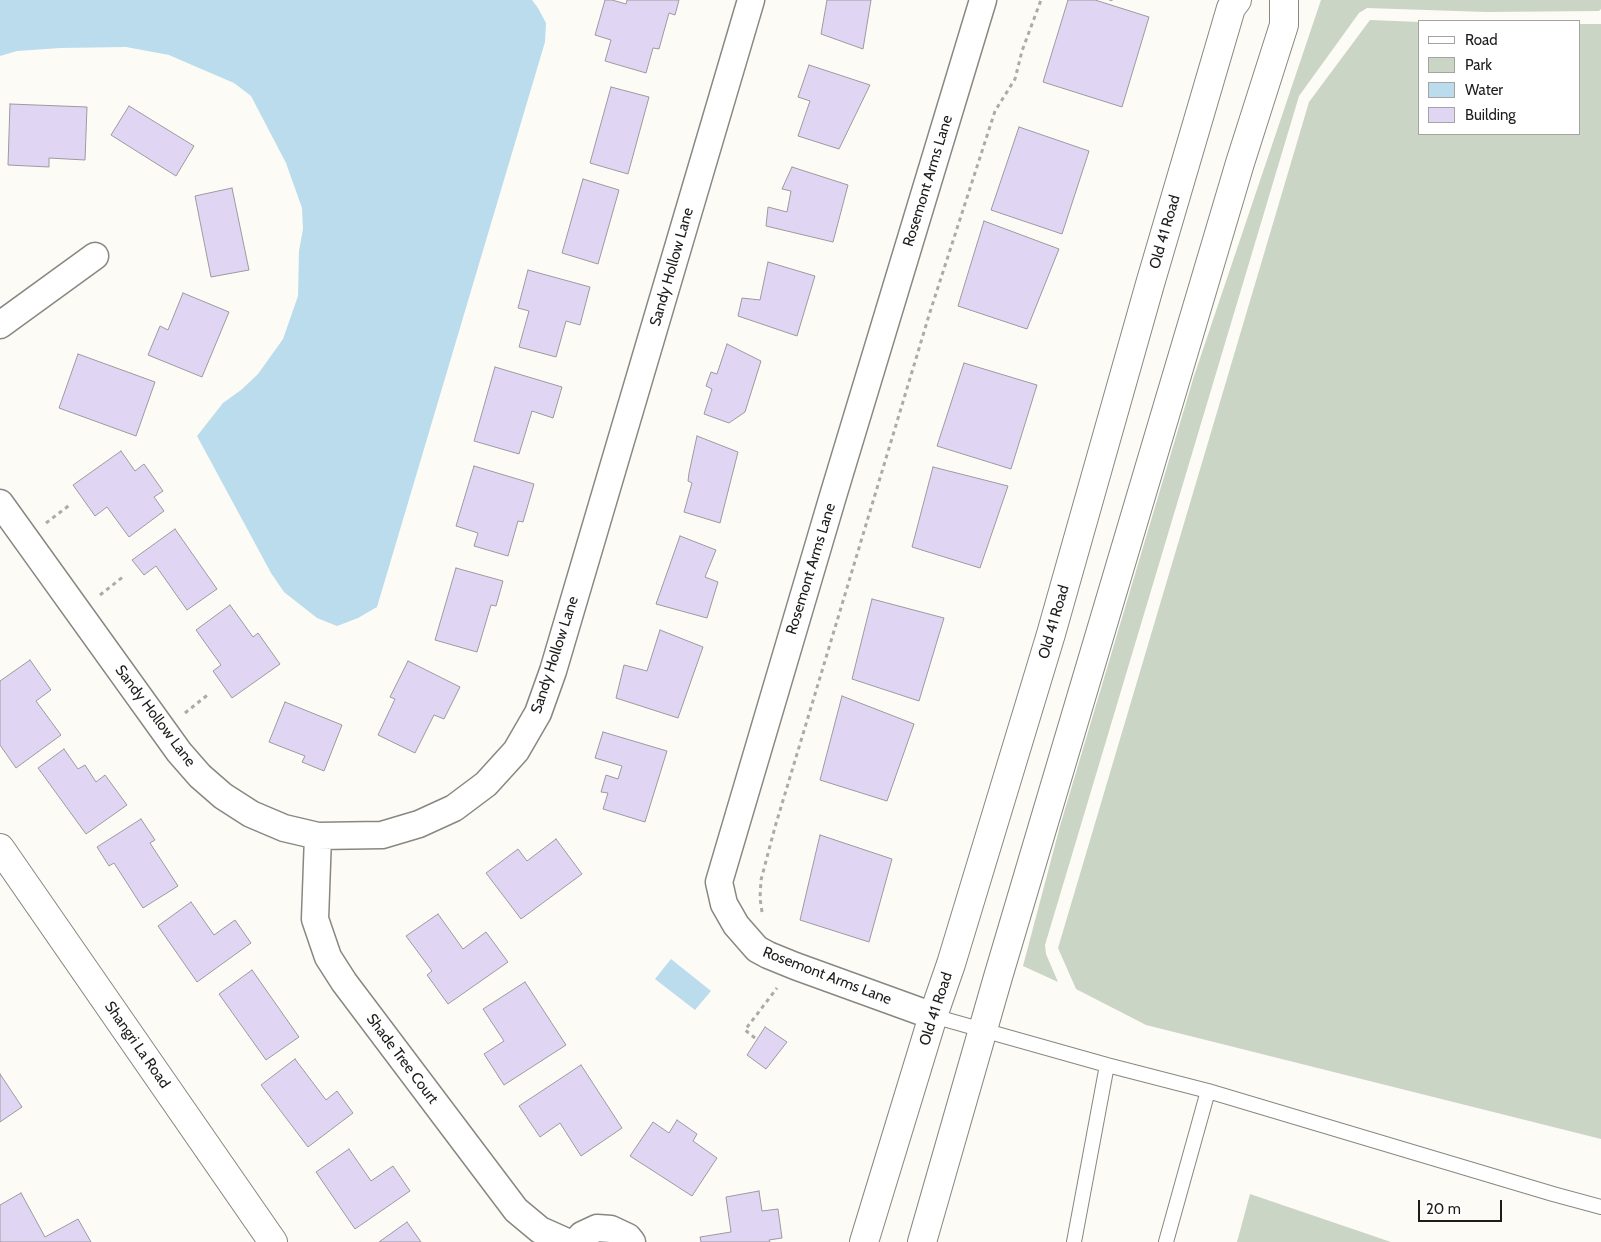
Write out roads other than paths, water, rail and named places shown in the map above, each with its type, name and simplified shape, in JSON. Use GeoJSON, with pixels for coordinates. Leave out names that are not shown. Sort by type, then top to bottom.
{"type":"FeatureCollection","features":[{"type":"Feature","properties":{"kind":"street","name":"Sandy Hollow Lane"},"geometry":{"type":"LineString","coordinates":[[0,503],[179,752],[200,776],[223,796],[251,814],[284,828],[318,836],[382,835],[419,824],[454,808],[486,784],[516,751],[538,713],[556,661],[751,0]]}},
{"type":"Feature","properties":{"kind":"street","name":"Rosemont Arms Lane"},"geometry":{"type":"LineString","coordinates":[[933,1016],[768,956],[758,949],[736,925],[724,904],[719,882],[982,0]]}},
{"type":"Feature","properties":{"kind":"street","name":"Old 41 Road"},"geometry":{"type":"LineString","coordinates":[[864,1242],[1051,634],[1152,274],[1231,8],[1237,0]]}},
{"type":"Feature","properties":{"kind":"street"},"geometry":{"type":"LineString","coordinates":[[922,1242],[1240,163],[1284,25],[1284,0]]}},
{"type":"Feature","properties":{"kind":"street"},"geometry":{"type":"LineString","coordinates":[[0,325],[95,256]]}},
{"type":"Feature","properties":{"kind":"street","name":"Shade Tree Court"},"geometry":{"type":"LineString","coordinates":[[318,836],[315,920],[328,957],[344,982],[516,1210],[540,1230],[567,1242]]}},
{"type":"Feature","properties":{"kind":"street","name":"Shangri La Road"},"geometry":{"type":"LineString","coordinates":[[0,848],[273,1242]]}},
{"type":"Feature","properties":{"kind":"street"},"geometry":{"type":"LineString","coordinates":[[576,1242],[582,1235],[597,1228],[611,1229],[628,1237],[632,1242]]}},
{"type":"Feature","properties":{"kind":"lane"},"geometry":{"type":"LineString","coordinates":[[933,1016],[1208,1091],[1601,1207]]}},
{"type":"Feature","properties":{"kind":"lane"},"geometry":{"type":"LineString","coordinates":[[1074,1242],[1107,1065]]}},
{"type":"Feature","properties":{"kind":"lane"},"geometry":{"type":"LineString","coordinates":[[1166,1242],[1208,1091]]}},
{"type":"Feature","properties":{"kind":"water"},"geometry":{"type":"Polygon","coordinates":[[[0,0],[532,0],[538,8],[546,23],[545,42],[377,607],[358,618],[337,626],[317,618],[284,592],[271,573],[197,436],[223,403],[258,374],[283,339],[298,296],[299,251],[303,229],[302,208],[286,163],[251,96],[234,83],[169,55],[126,47],[17,51],[0,56],[0,0]]]}},
{"type":"Feature","properties":{"kind":"water"},"geometry":{"type":"Polygon","coordinates":[[[671,959],[711,991],[695,1010],[655,979],[671,959]]]}}]}
